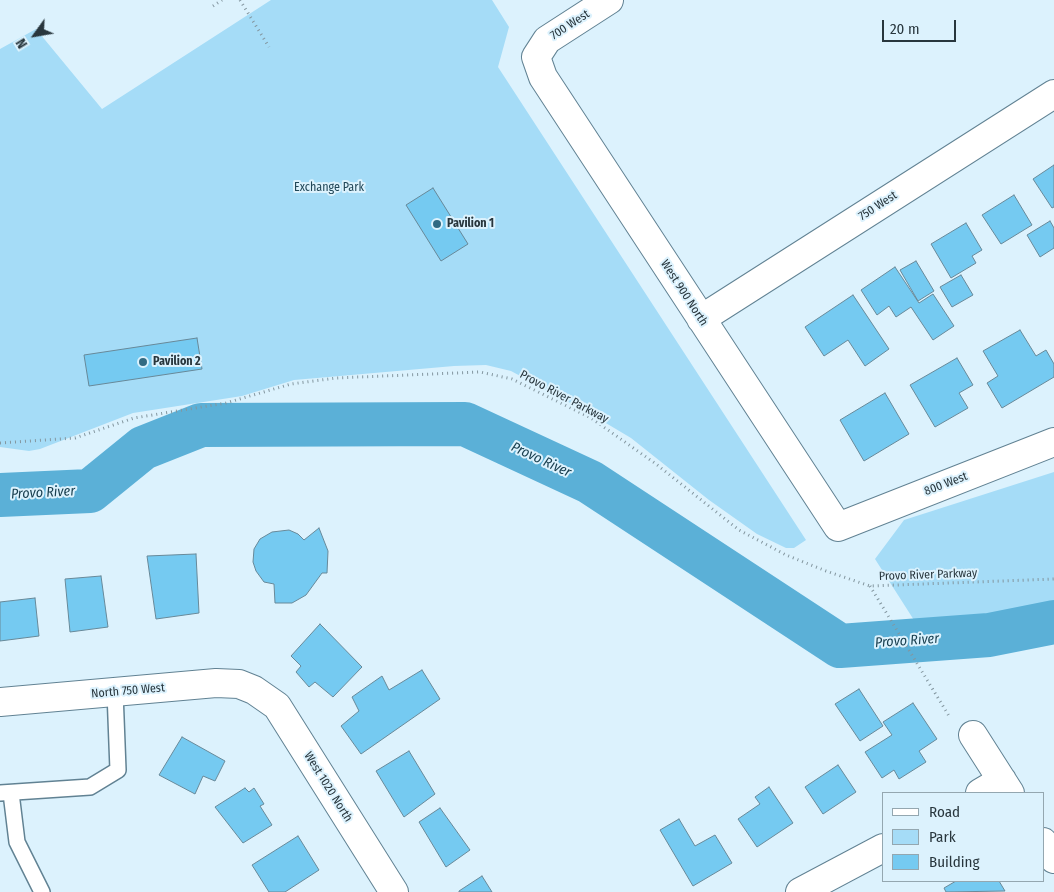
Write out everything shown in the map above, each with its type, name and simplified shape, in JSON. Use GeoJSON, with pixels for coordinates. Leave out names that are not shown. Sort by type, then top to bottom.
{"type":"FeatureCollection","features":[{"type":"Feature","properties":{"kind":"street","name":"700 West"},"geometry":{"type":"LineString","coordinates":[[536,57],[547,40],[609,0]]}},
{"type":"Feature","properties":{"kind":"street","name":"West 900 North"},"geometry":{"type":"LineString","coordinates":[[536,57],[543,77],[838,526]]}},
{"type":"Feature","properties":{"kind":"street","name":"750 West"},"geometry":{"type":"LineString","coordinates":[[701,319],[1054,94]]}},
{"type":"Feature","properties":{"kind":"street","name":"800 West"},"geometry":{"type":"LineString","coordinates":[[838,526],[1054,442]]}},
{"type":"Feature","properties":{"kind":"street","name":"North 750 West"},"geometry":{"type":"LineString","coordinates":[[0,702],[216,683],[239,684],[254,690]]}},
{"type":"Feature","properties":{"kind":"street","name":"West 1020 North"},"geometry":{"type":"LineString","coordinates":[[254,690],[277,706],[394,892]]}},
{"type":"Feature","properties":{"kind":"street"},"geometry":{"type":"LineString","coordinates":[[973,735],[997,789]]}},
{"type":"Feature","properties":{"kind":"street"},"geometry":{"type":"LineString","coordinates":[[1044,844],[1054,859]]}},
{"type":"Feature","properties":{"kind":"street"},"geometry":{"type":"LineString","coordinates":[[800,892],[882,849]]}},
{"type":"Feature","properties":{"kind":"lane"},"geometry":{"type":"LineString","coordinates":[[42,892],[17,842],[6,793],[90,787],[118,770],[115,692]]}},
{"type":"Feature","properties":{"kind":"path"},"geometry":{"type":"LineString","coordinates":[[213,6],[222,0]]}},
{"type":"Feature","properties":{"kind":"path"},"geometry":{"type":"LineString","coordinates":[[240,0],[269,47]]}},
{"type":"Feature","properties":{"kind":"path","name":"Provo River Parkway"},"geometry":{"type":"LineString","coordinates":[[0,443],[76,438],[134,418],[226,403],[291,384],[336,378],[480,372],[512,379],[591,418],[656,464],[740,530],[786,555],[870,586],[1054,579]]}},
{"type":"Feature","properties":{"kind":"path"},"geometry":{"type":"LineString","coordinates":[[870,586],[876,599],[950,716]]}},
{"type":"Feature","properties":{"kind":"green space","name":"Exchange Park"},"geometry":{"type":"Polygon","coordinates":[[[271,0],[492,0],[509,27],[498,67],[806,540],[794,548],[786,548],[757,534],[709,500],[631,438],[511,371],[486,365],[294,380],[242,396],[133,413],[40,449],[29,451],[0,447],[0,49],[36,29],[102,109],[271,0]]]}},
{"type":"Feature","properties":{"kind":"green space"},"geometry":{"type":"Polygon","coordinates":[[[1054,472],[1054,609],[919,628],[875,559],[904,520],[1054,472]]]}},
{"type":"Feature","properties":{"kind":"building"},"geometry":{"type":"Polygon","coordinates":[[[1054,165],[1054,207],[1052,208],[1033,179],[1054,165]]]}},
{"type":"Feature","properties":{"kind":"building","name":"Pavilion 1"},"geometry":{"type":"Polygon","coordinates":[[[433,188],[468,244],[441,261],[406,205],[433,188]]]}},
{"type":"Feature","properties":{"kind":"building"},"geometry":{"type":"Polygon","coordinates":[[[1014,195],[1032,225],[1001,244],[982,215],[1014,195]]]}},
{"type":"Feature","properties":{"kind":"building"},"geometry":{"type":"Polygon","coordinates":[[[1050,221],[1054,228],[1054,248],[1040,257],[1027,235],[1050,221]]]}},
{"type":"Feature","properties":{"kind":"building"},"geometry":{"type":"Polygon","coordinates":[[[966,223],[982,250],[972,256],[976,263],[951,278],[931,244],[966,223]]]}},
{"type":"Feature","properties":{"kind":"building"},"geometry":{"type":"Polygon","coordinates":[[[916,261],[934,291],[918,301],[900,270],[916,261]]]}},
{"type":"Feature","properties":{"kind":"building"},"geometry":{"type":"Polygon","coordinates":[[[895,267],[919,303],[933,294],[954,326],[933,340],[911,307],[896,317],[889,306],[877,315],[861,290],[895,267]]]}},
{"type":"Feature","properties":{"kind":"building"},"geometry":{"type":"Polygon","coordinates":[[[961,275],[973,295],[952,307],[940,287],[961,275]]]}},
{"type":"Feature","properties":{"kind":"building"},"geometry":{"type":"Polygon","coordinates":[[[853,295],[889,349],[865,366],[848,340],[824,356],[805,327],[853,295]]]}},
{"type":"Feature","properties":{"kind":"building"},"geometry":{"type":"Polygon","coordinates":[[[1020,330],[1036,356],[1046,350],[1054,364],[1054,377],[1002,408],[987,383],[998,376],[983,351],[1020,330]]]}},
{"type":"Feature","properties":{"kind":"building","name":"Pavilion 2"},"geometry":{"type":"Polygon","coordinates":[[[197,338],[202,369],[89,386],[84,355],[197,338]]]}},
{"type":"Feature","properties":{"kind":"building"},"geometry":{"type":"Polygon","coordinates":[[[957,358],[973,385],[959,393],[968,408],[935,427],[910,385],[957,358]]]}},
{"type":"Feature","properties":{"kind":"building"},"geometry":{"type":"Polygon","coordinates":[[[885,393],[909,434],[864,461],[840,420],[885,393]]]}},
{"type":"Feature","properties":{"kind":"building"},"geometry":{"type":"Polygon","coordinates":[[[319,528],[328,551],[327,573],[322,573],[306,595],[292,603],[275,603],[274,584],[264,582],[256,571],[253,562],[254,549],[260,539],[272,532],[289,530],[298,534],[304,540],[319,528]]]}},
{"type":"Feature","properties":{"kind":"building"},"geometry":{"type":"Polygon","coordinates":[[[196,554],[199,613],[156,619],[147,556],[196,554]]]}},
{"type":"Feature","properties":{"kind":"building"},"geometry":{"type":"Polygon","coordinates":[[[101,576],[108,627],[70,632],[65,579],[101,576]]]}},
{"type":"Feature","properties":{"kind":"building"},"geometry":{"type":"Polygon","coordinates":[[[35,598],[39,636],[0,641],[0,602],[35,598]]]}},
{"type":"Feature","properties":{"kind":"building"},"geometry":{"type":"Polygon","coordinates":[[[320,624],[362,667],[333,697],[315,682],[309,687],[296,672],[301,666],[291,656],[320,624]]]}},
{"type":"Feature","properties":{"kind":"building"},"geometry":{"type":"Polygon","coordinates":[[[422,670],[440,699],[361,754],[341,726],[359,711],[352,697],[382,676],[389,690],[422,670]]]}},
{"type":"Feature","properties":{"kind":"building"},"geometry":{"type":"Polygon","coordinates":[[[859,689],[883,726],[860,741],[835,704],[859,689]]]}},
{"type":"Feature","properties":{"kind":"building"},"geometry":{"type":"Polygon","coordinates":[[[913,703],[937,739],[919,751],[926,762],[899,779],[894,770],[882,778],[865,752],[892,735],[883,722],[913,703]]]}},
{"type":"Feature","properties":{"kind":"building"},"geometry":{"type":"Polygon","coordinates":[[[182,737],[225,761],[215,781],[203,776],[195,794],[159,775],[182,737]]]}},
{"type":"Feature","properties":{"kind":"building"},"geometry":{"type":"Polygon","coordinates":[[[409,751],[435,794],[404,817],[376,771],[409,751]]]}},
{"type":"Feature","properties":{"kind":"building"},"geometry":{"type":"Polygon","coordinates":[[[838,765],[856,792],[823,814],[805,787],[838,765]]]}},
{"type":"Feature","properties":{"kind":"building"},"geometry":{"type":"Polygon","coordinates":[[[769,787],[793,823],[757,847],[738,819],[760,804],[755,797],[769,787]]]}},
{"type":"Feature","properties":{"kind":"building"},"geometry":{"type":"Polygon","coordinates":[[[245,788],[249,792],[254,788],[264,804],[260,806],[272,825],[243,843],[215,807],[245,788]]]}},
{"type":"Feature","properties":{"kind":"building"},"geometry":{"type":"Polygon","coordinates":[[[440,808],[470,850],[446,867],[419,822],[440,808]]]}},
{"type":"Feature","properties":{"kind":"building"},"geometry":{"type":"Polygon","coordinates":[[[679,819],[695,846],[715,835],[732,863],[693,886],[660,830],[679,819]]]}},
{"type":"Feature","properties":{"kind":"building"},"geometry":{"type":"Polygon","coordinates":[[[298,836],[319,870],[285,892],[269,892],[252,865],[298,836]]]}},
{"type":"Feature","properties":{"kind":"building"},"geometry":{"type":"Polygon","coordinates":[[[482,876],[492,892],[459,892],[459,891],[482,876]]]}},
{"type":"Feature","properties":{"kind":"building"},"geometry":{"type":"Polygon","coordinates":[[[954,882],[1000,882],[1005,891],[946,892],[944,888],[954,882]]]}},
{"type":"Feature","properties":{"kind":"waterway","name":"Provo River"},"geometry":{"type":"LineString","coordinates":[[0,495],[90,491],[143,448],[201,425],[465,424],[590,482],[840,646],[989,635],[1054,622]]}},
{"type":"Feature","properties":{"kind":"place","name":"Pavilion 1"},"geometry":{"type":"Point","coordinates":[437,224]}},
{"type":"Feature","properties":{"kind":"place","name":"Pavilion 2"},"geometry":{"type":"Point","coordinates":[143,362]}}]}
